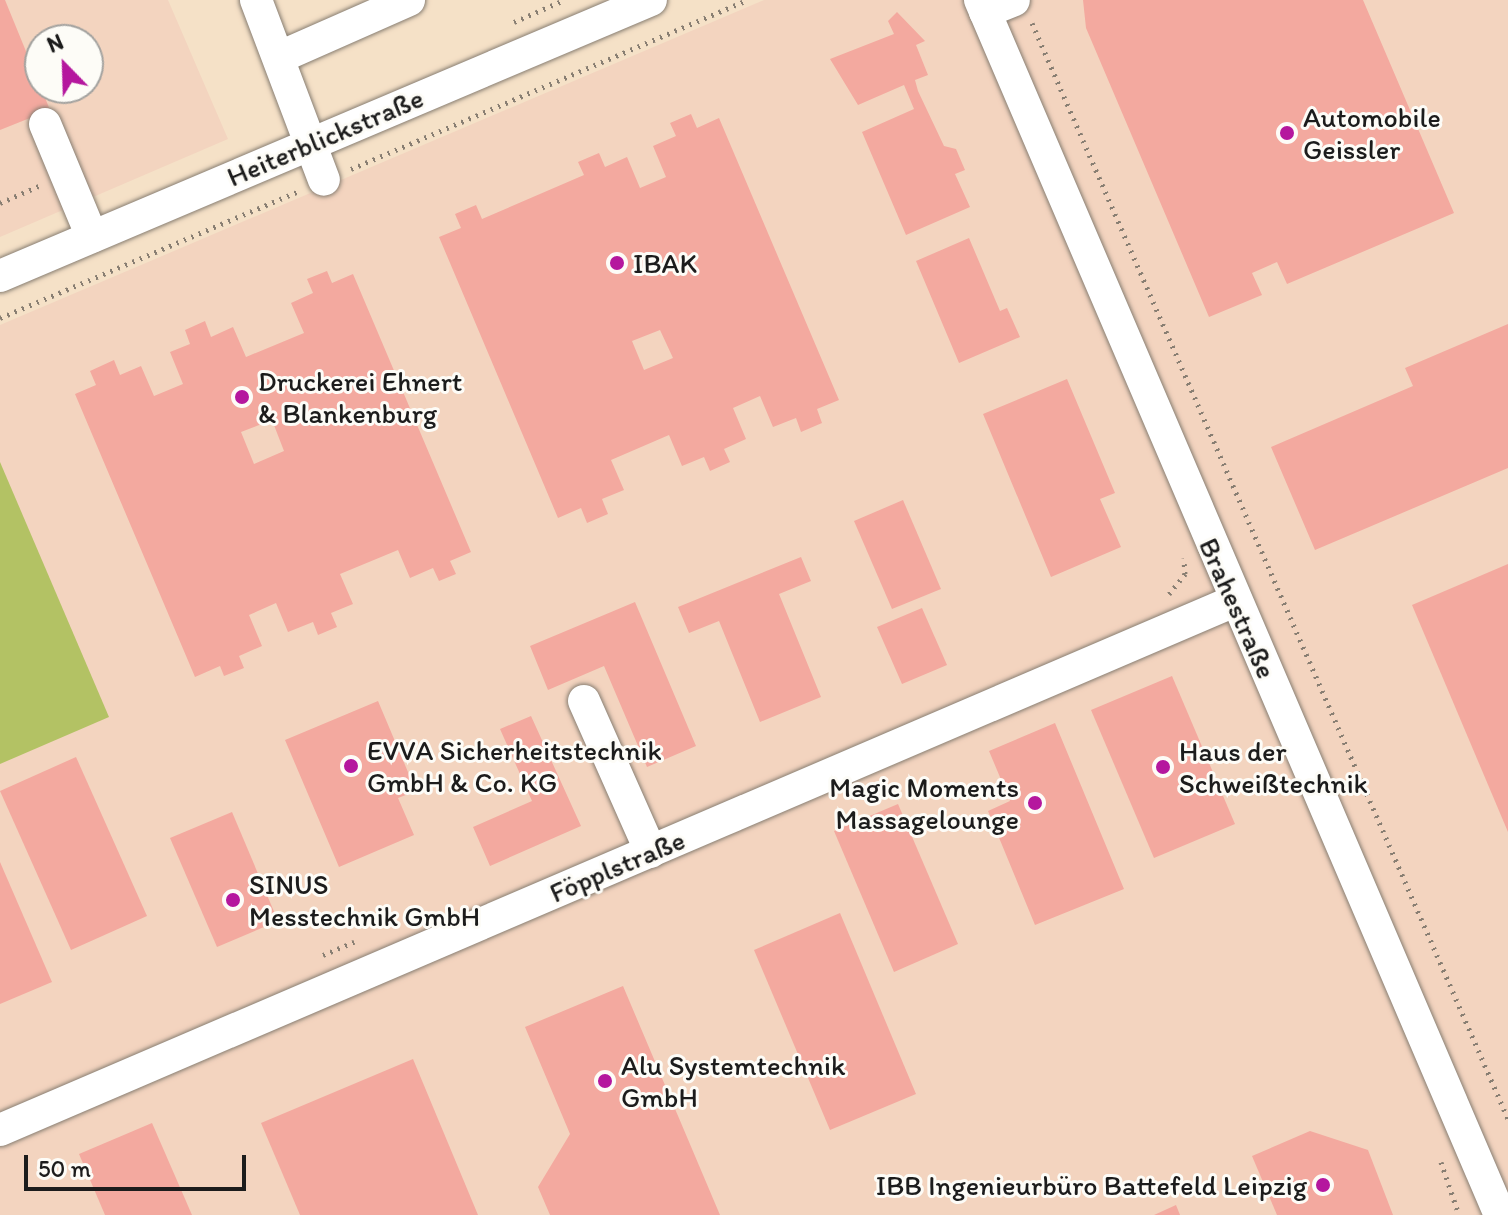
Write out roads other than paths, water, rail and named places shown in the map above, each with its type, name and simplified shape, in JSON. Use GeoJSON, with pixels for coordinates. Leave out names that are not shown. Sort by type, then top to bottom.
{"type":"FeatureCollection","features":[{"type":"Feature","properties":{"kind":"street"},"geometry":{"type":"LineString","coordinates":[[256,0],[324,180]]}},
{"type":"Feature","properties":{"kind":"street"},"geometry":{"type":"LineString","coordinates":[[280,57],[409,0]]}},
{"type":"Feature","properties":{"kind":"street","name":"Heiterblickstraße"},"geometry":{"type":"LineString","coordinates":[[0,276],[651,0]]}},
{"type":"Feature","properties":{"kind":"street","name":"Brahestraße"},"geometry":{"type":"LineString","coordinates":[[1002,7],[1234,601],[1450,1089],[1500,1215]]}},
{"type":"Feature","properties":{"kind":"street"},"geometry":{"type":"LineString","coordinates":[[45,124],[92,237]]}},
{"type":"Feature","properties":{"kind":"street","name":"Föpplstraße"},"geometry":{"type":"LineString","coordinates":[[0,1130],[1234,601]]}},
{"type":"Feature","properties":{"kind":"street"},"geometry":{"type":"LineString","coordinates":[[584,701],[651,852]]}},
{"type":"Feature","properties":{"kind":"place","name":"Automobile Geissler"},"geometry":{"type":"Point","coordinates":[1287,133]}},
{"type":"Feature","properties":{"kind":"place","name":"IBAK"},"geometry":{"type":"Point","coordinates":[617,263]}},
{"type":"Feature","properties":{"kind":"place","name":"Druckerei Ehnert & Blankenburg"},"geometry":{"type":"Point","coordinates":[242,397]}},
{"type":"Feature","properties":{"kind":"place","name":"EVVA Sicherheitstechnik GmbH & Co. KG"},"geometry":{"type":"Point","coordinates":[351,766]}},
{"type":"Feature","properties":{"kind":"place","name":"Haus der Schweißtechnik"},"geometry":{"type":"Point","coordinates":[1163,767]}},
{"type":"Feature","properties":{"kind":"place","name":"Magic Moments Massagelounge"},"geometry":{"type":"Point","coordinates":[1035,803]}},
{"type":"Feature","properties":{"kind":"place","name":"SINUS Messtechnik GmbH"},"geometry":{"type":"Point","coordinates":[233,900]}},
{"type":"Feature","properties":{"kind":"place","name":"Alu Systemtechnik GmbH"},"geometry":{"type":"Point","coordinates":[605,1081]}},
{"type":"Feature","properties":{"kind":"place","name":"IBB Ingenieurbüro Battefeld Leipzig"},"geometry":{"type":"Point","coordinates":[1323,1185]}}]}
